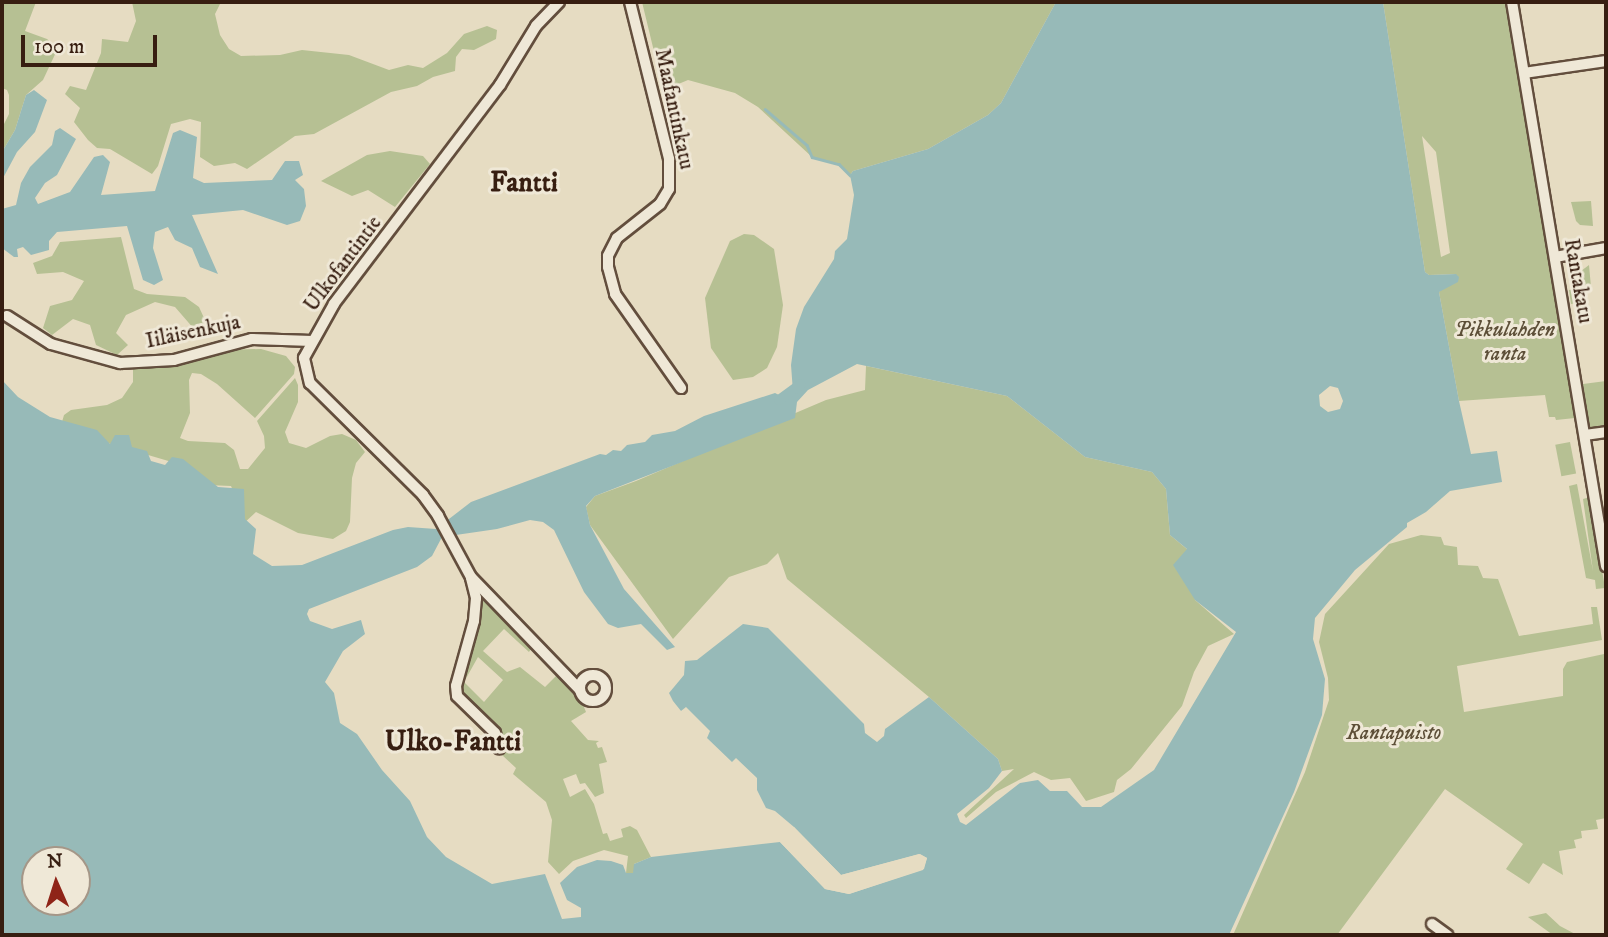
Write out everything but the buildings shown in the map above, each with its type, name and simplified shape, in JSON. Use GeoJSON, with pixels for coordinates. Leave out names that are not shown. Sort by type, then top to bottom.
{"type":"FeatureCollection","features":[{"type":"Feature","properties":{"kind":"street","name":"Ulkofantintie"},"geometry":{"type":"LineString","coordinates":[[559,2],[536,26],[500,85],[334,304],[304,358],[310,383],[422,495],[438,516],[471,577],[580,690]]}},
{"type":"Feature","properties":{"kind":"street","name":"Maafantinkatu"},"geometry":{"type":"LineString","coordinates":[[630,2],[669,159],[669,189],[660,204],[617,238],[608,256],[608,267],[615,295],[681,388]]}},
{"type":"Feature","properties":{"kind":"street","name":"Rantakatu"},"geometry":{"type":"LineString","coordinates":[[1512,2],[1606,566]]}},
{"type":"Feature","properties":{"kind":"street"},"geometry":{"type":"LineString","coordinates":[[1524,73],[1606,61]]}},
{"type":"Feature","properties":{"kind":"street"},"geometry":{"type":"LineString","coordinates":[[1555,257],[1606,248]]}},
{"type":"Feature","properties":{"kind":"street","name":"Iiläisenkuja"},"geometry":{"type":"LineString","coordinates":[[7,316],[51,344],[120,363],[174,360],[252,339],[312,341]]}},
{"type":"Feature","properties":{"kind":"street"},"geometry":{"type":"LineString","coordinates":[[1585,435],[1606,432]]}},
{"type":"Feature","properties":{"kind":"street"},"geometry":{"type":"LineString","coordinates":[[471,577],[476,598],[474,621],[456,686],[457,696],[495,733],[499,748]]}},
{"type":"Feature","properties":{"kind":"street","name":"Ulkofantintie"},"geometry":{"type":"LineString","coordinates":[[561,668],[588,677]]}},
{"type":"Feature","properties":{"kind":"street"},"geometry":{"type":"LineString","coordinates":[[596,676],[603,681],[605,689],[602,697],[595,701],[587,700],[580,690],[582,682],[588,677],[596,676]]}},
{"type":"Feature","properties":{"kind":"street"},"geometry":{"type":"LineString","coordinates":[[1432,924],[1447,935]]}},
{"type":"Feature","properties":{"kind":"green space"},"geometry":{"type":"Polygon","coordinates":[[[2,2],[36,2],[25,31],[47,39],[58,48],[43,80],[26,95],[15,130],[2,152],[2,128],[9,114],[9,95],[7,90],[2,88],[2,2]]]}},
{"type":"Feature","properties":{"kind":"green space"},"geometry":{"type":"Polygon","coordinates":[[[132,2],[221,2],[215,14],[220,35],[229,49],[241,56],[280,55],[302,50],[349,55],[389,70],[408,65],[423,68],[447,53],[464,34],[487,26],[497,30],[496,39],[474,50],[462,49],[456,57],[455,71],[433,77],[417,86],[391,92],[314,134],[295,136],[247,169],[235,163],[214,166],[200,157],[201,122],[190,119],[171,124],[158,166],[152,174],[110,149],[97,148],[88,140],[74,122],[80,108],[65,94],[70,86],[86,90],[101,53],[102,39],[128,42],[136,21],[132,2]]]}},
{"type":"Feature","properties":{"kind":"green space"},"geometry":{"type":"Polygon","coordinates":[[[642,2],[1056,2],[1001,103],[988,115],[928,149],[853,171],[850,175],[839,164],[812,157],[758,107],[735,93],[688,80],[676,85],[666,101],[642,2]]]}},
{"type":"Feature","properties":{"kind":"green space","name":"Pikkulahden ranta"},"geometry":{"type":"Polygon","coordinates":[[[1383,2],[1505,2],[1575,418],[1556,420],[1555,417],[1549,417],[1545,395],[1459,401],[1439,292],[1456,274],[1429,275],[1425,272],[1383,2]],[[1422,136],[1441,257],[1450,253],[1436,152],[1422,136]]]}},
{"type":"Feature","properties":{"kind":"green space"},"geometry":{"type":"Polygon","coordinates":[[[390,151],[423,156],[430,164],[395,207],[368,190],[352,196],[321,181],[367,155],[390,151]]]}},
{"type":"Feature","properties":{"kind":"green space"},"geometry":{"type":"Polygon","coordinates":[[[1591,201],[1593,226],[1580,225],[1576,221],[1571,202],[1591,201]]]}},
{"type":"Feature","properties":{"kind":"green space"},"geometry":{"type":"Polygon","coordinates":[[[744,234],[754,235],[774,249],[783,305],[777,347],[767,368],[753,377],[733,380],[711,348],[705,298],[730,241],[744,234]]]}},
{"type":"Feature","properties":{"kind":"green space"},"geometry":{"type":"Polygon","coordinates":[[[121,237],[134,289],[147,294],[185,297],[199,307],[210,331],[201,337],[175,307],[155,302],[126,315],[116,333],[128,345],[117,355],[96,345],[90,325],[73,319],[52,335],[43,328],[50,306],[72,300],[84,281],[63,272],[37,274],[33,263],[52,256],[60,242],[121,237]]]}},
{"type":"Feature","properties":{"kind":"green space"},"geometry":{"type":"Polygon","coordinates":[[[1589,265],[1591,287],[1584,289],[1582,302],[1571,304],[1569,290],[1579,288],[1577,274],[1589,265]]]}},
{"type":"Feature","properties":{"kind":"green space"},"geometry":{"type":"Polygon","coordinates":[[[261,349],[286,356],[295,367],[294,374],[255,418],[217,384],[201,374],[192,373],[189,380],[190,413],[180,438],[225,443],[234,450],[240,469],[248,469],[265,448],[264,436],[257,421],[295,378],[298,385],[298,402],[285,432],[289,443],[306,448],[330,436],[342,434],[356,440],[365,452],[356,463],[352,478],[350,522],[346,531],[333,539],[298,533],[256,512],[242,525],[250,527],[252,534],[236,525],[229,517],[234,493],[231,486],[207,485],[195,472],[182,465],[87,437],[62,422],[64,415],[71,410],[107,405],[122,398],[133,382],[133,365],[166,364],[218,350],[261,349]]]}},
{"type":"Feature","properties":{"kind":"green space"},"geometry":{"type":"Polygon","coordinates":[[[866,366],[1007,396],[1085,457],[1152,472],[1166,489],[1170,535],[1188,550],[1195,600],[1234,634],[1208,646],[1194,672],[1182,706],[1131,769],[1117,780],[1114,792],[1086,801],[1070,778],[1051,780],[1034,772],[996,792],[966,818],[964,815],[1014,769],[1002,771],[998,759],[929,697],[787,579],[778,553],[767,564],[729,577],[673,639],[590,525],[586,507],[595,496],[826,400],[865,390],[866,366]]]}},
{"type":"Feature","properties":{"kind":"green space"},"geometry":{"type":"Polygon","coordinates":[[[1606,381],[1606,428],[1590,431],[1583,384],[1606,381]]]}},
{"type":"Feature","properties":{"kind":"green space"},"geometry":{"type":"Polygon","coordinates":[[[1570,442],[1576,473],[1561,476],[1555,445],[1570,442]]]}},
{"type":"Feature","properties":{"kind":"green space"},"geometry":{"type":"Polygon","coordinates":[[[1577,484],[1593,571],[1583,499],[1590,497],[1605,588],[1596,589],[1595,580],[1586,578],[1569,486],[1577,484]]]}},
{"type":"Feature","properties":{"kind":"green space","name":"Rantapuisto"},"geometry":{"type":"Polygon","coordinates":[[[1421,535],[1441,537],[1444,545],[1457,547],[1458,565],[1478,566],[1483,578],[1498,579],[1519,636],[1593,624],[1591,607],[1597,607],[1602,640],[1457,666],[1464,712],[1563,696],[1563,669],[1567,662],[1604,654],[1606,818],[1596,820],[1598,829],[1581,831],[1582,838],[1574,840],[1576,848],[1559,851],[1563,875],[1543,863],[1529,884],[1506,869],[1523,844],[1445,789],[1337,935],[1233,935],[1305,772],[1329,700],[1328,678],[1319,642],[1325,614],[1389,544],[1421,535]]]}},
{"type":"Feature","properties":{"kind":"green space"},"geometry":{"type":"Polygon","coordinates":[[[486,600],[532,647],[529,652],[504,629],[483,651],[507,672],[520,667],[545,687],[556,676],[573,688],[582,702],[586,712],[571,721],[588,740],[599,741],[596,743],[598,748],[602,747],[607,762],[599,764],[604,793],[595,797],[585,783],[580,784],[576,774],[563,779],[570,797],[585,789],[594,804],[603,834],[607,833],[610,841],[623,837],[621,829],[630,826],[637,830],[651,857],[634,864],[634,873],[626,873],[628,856],[604,850],[573,861],[559,874],[548,862],[552,820],[546,802],[513,774],[516,768],[501,754],[511,745],[461,693],[460,673],[474,647],[481,601],[486,600]],[[478,657],[464,682],[484,702],[503,680],[478,657]]]}},
{"type":"Feature","properties":{"kind":"green space"},"geometry":{"type":"Polygon","coordinates":[[[1546,913],[1560,926],[1577,935],[1553,935],[1528,917],[1546,913]]]}},
{"type":"Feature","properties":{"kind":"water"},"geometry":{"type":"Polygon","coordinates":[[[1056,2],[1383,2],[1425,272],[1429,275],[1456,274],[1459,277],[1458,282],[1439,292],[1459,401],[1471,454],[1497,451],[1502,482],[1450,491],[1426,512],[1407,523],[1407,527],[1355,570],[1315,618],[1313,639],[1325,679],[1322,715],[1294,792],[1229,935],[2,935],[2,380],[18,397],[50,417],[97,430],[110,444],[115,435],[129,435],[132,447],[147,451],[151,461],[165,465],[172,457],[183,459],[218,487],[244,489],[245,519],[256,529],[253,554],[272,566],[302,565],[393,530],[408,527],[436,529],[471,502],[600,454],[606,455],[613,450],[621,451],[627,445],[645,442],[652,435],[675,431],[704,416],[775,393],[781,396],[793,392],[791,365],[796,329],[804,307],[834,259],[835,251],[847,239],[854,195],[850,175],[853,171],[928,149],[988,115],[1001,103],[1056,2]],[[857,364],[808,390],[797,402],[795,418],[595,496],[586,506],[590,525],[624,589],[675,647],[667,650],[641,624],[618,628],[608,624],[584,592],[554,530],[543,522],[530,520],[497,529],[442,537],[432,556],[417,567],[309,609],[307,614],[310,621],[332,629],[361,620],[365,634],[343,651],[325,682],[334,693],[340,723],[357,734],[382,770],[410,801],[427,837],[446,857],[492,884],[545,874],[562,919],[581,917],[581,908],[567,900],[560,883],[577,867],[597,860],[623,865],[626,873],[633,873],[634,864],[651,857],[780,842],[825,889],[849,894],[924,869],[927,858],[919,854],[841,875],[794,827],[775,811],[766,808],[757,790],[757,778],[736,758],[732,762],[707,738],[710,731],[686,707],[681,711],[673,701],[669,693],[684,675],[685,661],[697,660],[743,624],[768,628],[864,724],[865,733],[877,742],[884,736],[885,729],[929,697],[998,759],[1002,771],[989,788],[957,814],[960,822],[966,825],[1020,783],[1038,780],[1050,791],[1067,791],[1082,807],[1101,807],[1154,770],[1236,632],[1195,600],[1173,565],[1187,549],[1170,535],[1166,489],[1152,472],[1085,457],[1007,396],[857,364]],[[1330,386],[1319,395],[1320,406],[1328,412],[1340,409],[1343,401],[1338,388],[1330,386]]]}},
{"type":"Feature","properties":{"kind":"water"},"geometry":{"type":"Polygon","coordinates":[[[34,90],[47,100],[35,132],[17,152],[2,180],[2,152],[15,130],[26,95],[34,90]]]}},
{"type":"Feature","properties":{"kind":"water"},"geometry":{"type":"Polygon","coordinates":[[[60,128],[76,139],[57,175],[45,183],[35,198],[38,204],[70,192],[94,157],[103,155],[110,162],[101,195],[155,191],[173,133],[180,130],[197,137],[193,178],[204,183],[272,180],[285,161],[299,161],[303,175],[295,180],[304,189],[306,206],[300,221],[287,225],[243,210],[192,215],[218,274],[200,267],[192,248],[175,240],[168,227],[155,232],[153,248],[163,280],[154,285],[143,280],[127,226],[57,232],[49,241],[49,250],[31,255],[23,247],[17,249],[18,257],[14,257],[2,248],[2,209],[16,205],[21,183],[30,167],[52,145],[55,131],[60,128]]]}},
{"type":"Feature","properties":{"kind":"pier"},"geometry":{"type":"Polygon","coordinates":[[[794,827],[841,875],[920,854],[927,858],[923,870],[849,894],[825,889],[780,842],[783,839],[827,886],[849,891],[921,867],[923,860],[919,858],[840,878],[792,830],[794,827]]]}},
{"type":"Feature","properties":{"kind":"waterway"},"geometry":{"type":"LineString","coordinates":[[765,109],[807,145],[812,157],[839,164],[850,175]]}},
{"type":"Feature","properties":{"kind":"waterway"},"geometry":{"type":"LineString","coordinates":[[779,400],[801,384]]}},
{"type":"Feature","properties":{"kind":"district","name":"Fantti"},"geometry":{"type":"Point","coordinates":[524,183]}},
{"type":"Feature","properties":{"kind":"district","name":"Ulko-Fantti"},"geometry":{"type":"Point","coordinates":[453,742]}}]}
